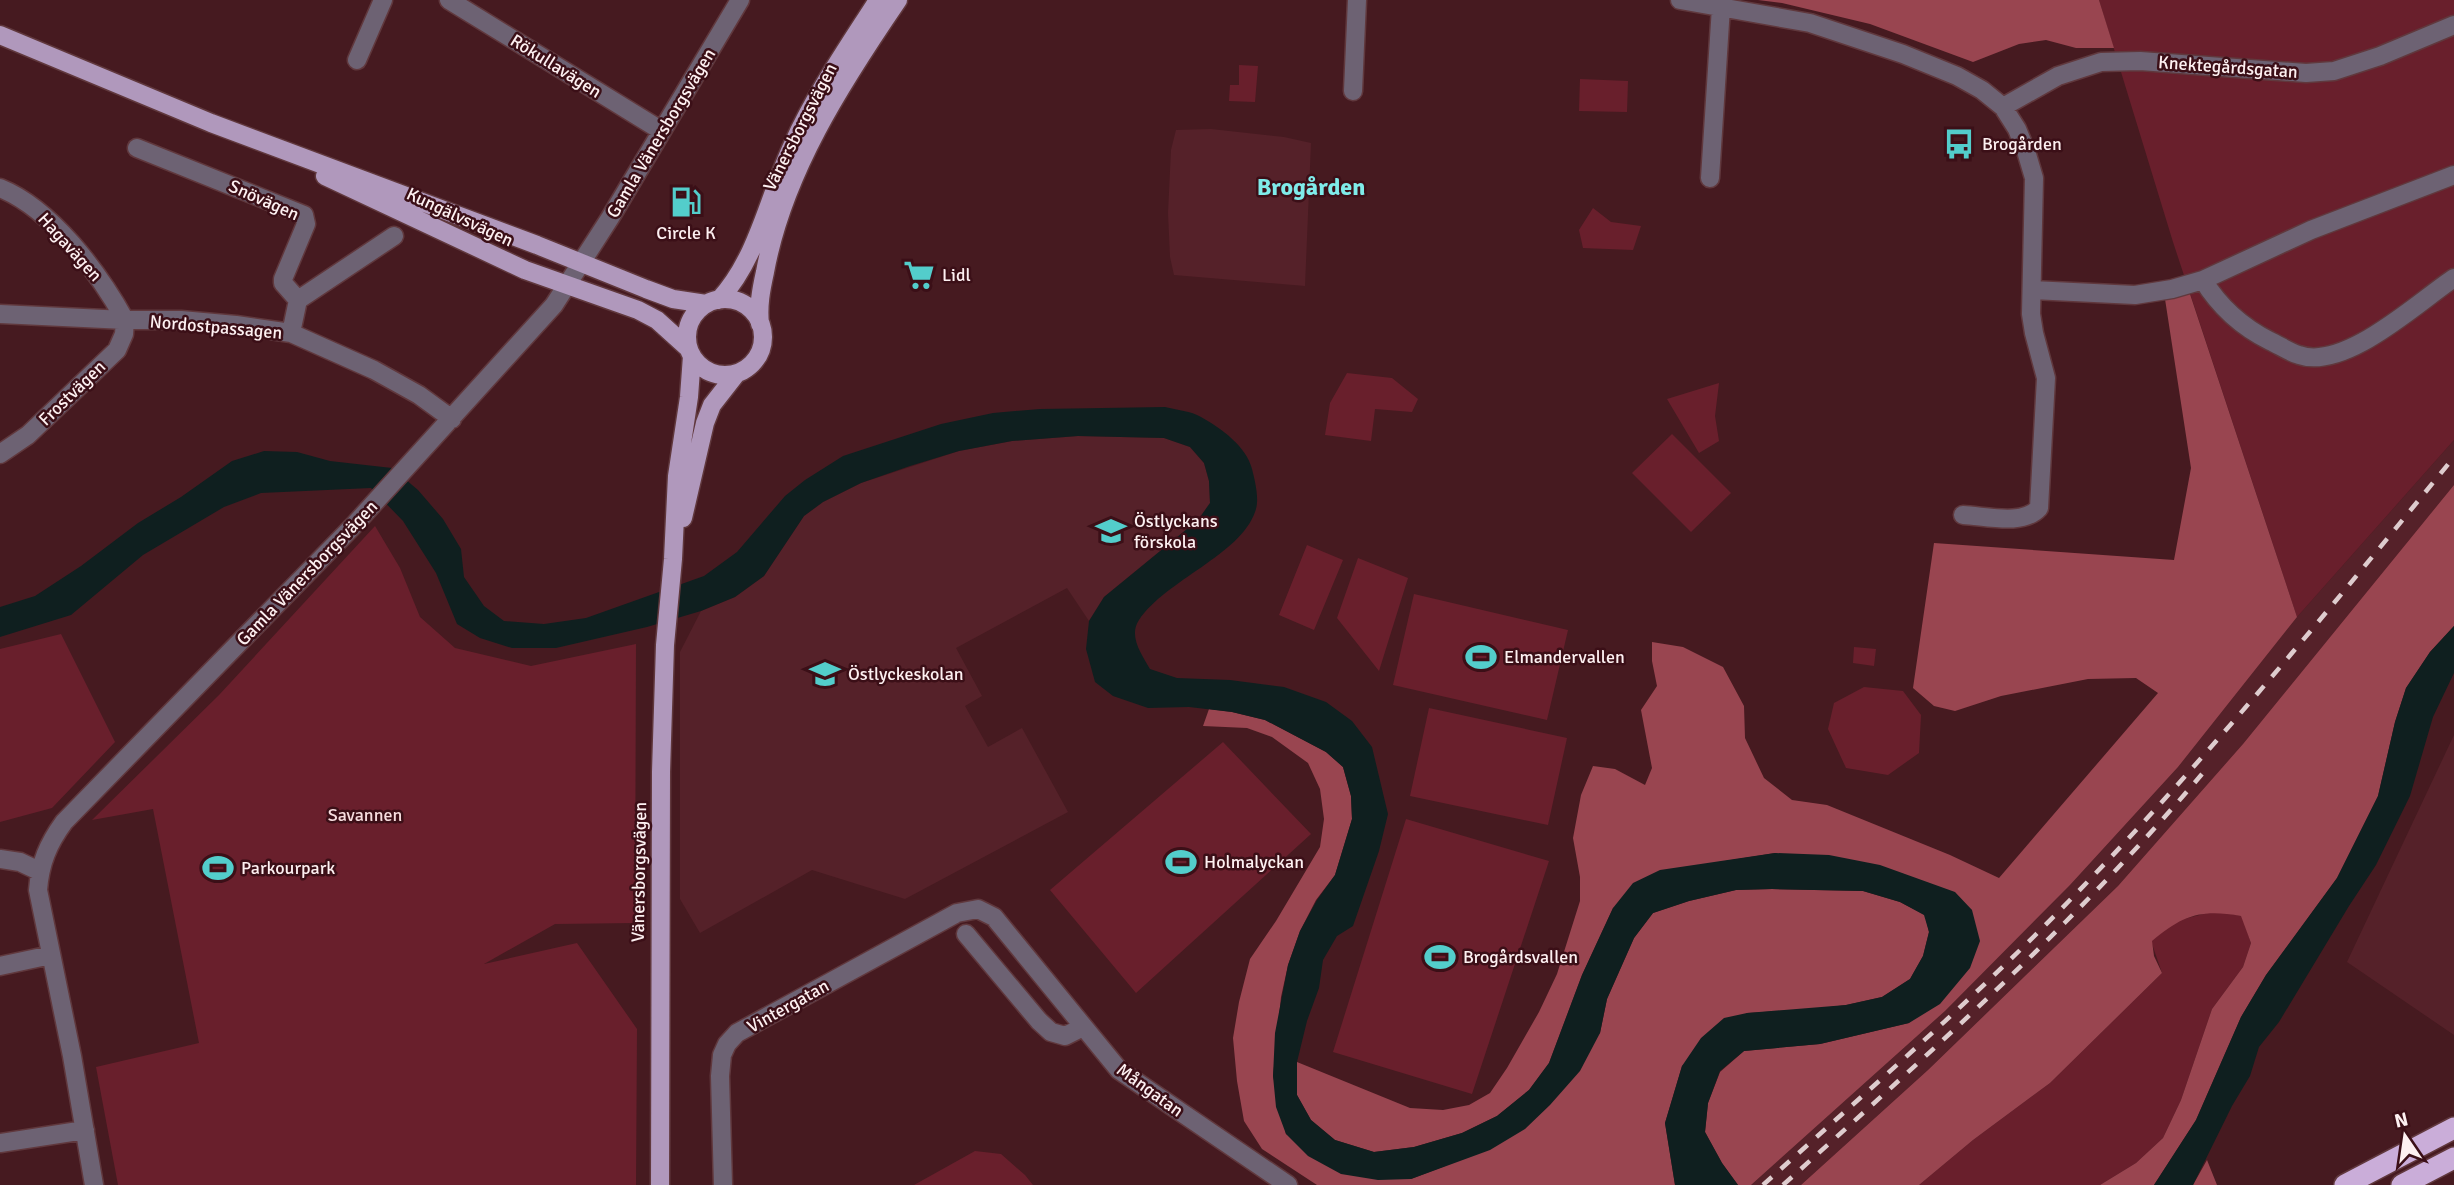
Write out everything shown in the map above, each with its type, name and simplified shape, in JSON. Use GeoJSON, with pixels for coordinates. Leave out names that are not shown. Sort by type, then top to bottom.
{"type":"FeatureCollection","features":[{"type":"Feature","properties":{"kind":"highway"},"geometry":{"type":"LineString","coordinates":[[2345,1185],[2454,1128]]}},
{"type":"Feature","properties":{"kind":"highway"},"geometry":{"type":"LineString","coordinates":[[2402,1185],[2454,1158]]}},
{"type":"Feature","properties":{"kind":"main road","name":"Vänersborgsvägen"},"geometry":{"type":"LineString","coordinates":[[712,302],[739,276],[776,183],[815,100],[878,0]]}},
{"type":"Feature","properties":{"kind":"main road","name":"Vänersborgsvägen"},"geometry":{"type":"LineString","coordinates":[[760,324],[758,310],[767,258],[784,206],[829,109],[898,0]]}},
{"type":"Feature","properties":{"kind":"main road","name":"Kungälvsvägen"},"geometry":{"type":"LineString","coordinates":[[0,35],[211,123],[646,289],[673,299],[712,302]]}},
{"type":"Feature","properties":{"kind":"main road","name":"Kungälvsvägen"},"geometry":{"type":"LineString","coordinates":[[211,123],[525,270],[638,310],[657,320],[690,352]]}},
{"type":"Feature","properties":{"kind":"main road"},"geometry":{"type":"LineString","coordinates":[[728,299],[744,304],[760,324],[762,342],[759,352],[747,368],[737,373],[724,375],[711,372],[700,366],[690,352],[688,328],[698,310],[712,302],[728,299]]}},
{"type":"Feature","properties":{"kind":"main road","name":"Vänersborgsvägen"},"geometry":{"type":"LineString","coordinates":[[660,1185],[661,772],[665,645],[677,477],[689,397],[690,352]]}},
{"type":"Feature","properties":{"kind":"main road","name":"Vänersborgsvägen"},"geometry":{"type":"LineString","coordinates":[[673,559],[705,423],[712,405],[737,373]]}},
{"type":"Feature","properties":{"kind":"street"},"geometry":{"type":"LineString","coordinates":[[356,60],[383,0]]}},
{"type":"Feature","properties":{"kind":"street","name":"Rökullavägen"},"geometry":{"type":"LineString","coordinates":[[449,0],[662,131]]}},
{"type":"Feature","properties":{"kind":"street","name":"Gamla Vänersborgsvägen"},"geometry":{"type":"LineString","coordinates":[[94,1185],[38,890],[39,871],[51,840],[64,822],[182,704],[371,507],[554,305],[740,0]]}},
{"type":"Feature","properties":{"kind":"street"},"geometry":{"type":"LineString","coordinates":[[1353,91],[1357,0]]}},
{"type":"Feature","properties":{"kind":"street"},"geometry":{"type":"LineString","coordinates":[[1680,0],[1810,23],[1903,54],[1982,89],[2003,107],[2017,129],[2034,178],[2034,333],[2046,378],[2039,508],[2033,515],[2023,518],[1963,515]]}},
{"type":"Feature","properties":{"kind":"street"},"geometry":{"type":"LineString","coordinates":[[1710,178],[1721,7]]}},
{"type":"Feature","properties":{"kind":"street","name":"Knektegårdsgatan"},"geometry":{"type":"LineString","coordinates":[[2003,107],[2057,76],[2101,62],[2140,61],[2306,73],[2334,71],[2379,56],[2454,25]]}},
{"type":"Feature","properties":{"kind":"street","name":"Snövägen"},"geometry":{"type":"LineString","coordinates":[[137,148],[304,215],[306,224],[283,279],[283,283],[298,300]]}},
{"type":"Feature","properties":{"kind":"street"},"geometry":{"type":"LineString","coordinates":[[2032,290],[2135,295],[2203,280],[2311,230],[2454,175]]}},
{"type":"Feature","properties":{"kind":"street","name":"Hagavägen"},"geometry":{"type":"LineString","coordinates":[[0,188],[42,212],[110,292],[125,320]]}},
{"type":"Feature","properties":{"kind":"street"},"geometry":{"type":"LineString","coordinates":[[291,333],[298,300],[394,236]]}},
{"type":"Feature","properties":{"kind":"street"},"geometry":{"type":"LineString","coordinates":[[2203,280],[2215,299],[2252,331],[2301,356],[2332,356],[2365,341],[2454,278]]}},
{"type":"Feature","properties":{"kind":"street","name":"Nordostpassagen"},"geometry":{"type":"LineString","coordinates":[[0,314],[203,322],[291,333],[374,370],[419,395],[452,419]]}},
{"type":"Feature","properties":{"kind":"street","name":"Frostvägen"},"geometry":{"type":"LineString","coordinates":[[0,454],[28,435],[117,351],[124,334],[125,320]]}},
{"type":"Feature","properties":{"kind":"street"},"geometry":{"type":"LineString","coordinates":[[0,859],[20,862],[39,871]]}},
{"type":"Feature","properties":{"kind":"street","name":"Mångatan"},"geometry":{"type":"LineString","coordinates":[[978,909],[994,917],[1119,1070],[1289,1185]]}},
{"type":"Feature","properties":{"kind":"street","name":"Vintergatan"},"geometry":{"type":"LineString","coordinates":[[723,1185],[720,1076],[722,1055],[737,1033],[957,912],[978,909]]}},
{"type":"Feature","properties":{"kind":"street"},"geometry":{"type":"LineString","coordinates":[[966,934],[1051,1032],[1065,1036],[1083,1027]]}},
{"type":"Feature","properties":{"kind":"street"},"geometry":{"type":"LineString","coordinates":[[0,966],[51,955]]}},
{"type":"Feature","properties":{"kind":"street"},"geometry":{"type":"LineString","coordinates":[[0,1143],[85,1130]]}},
{"type":"Feature","properties":{"kind":"shaded area"},"geometry":{"type":"Polygon","coordinates":[[[1758,0],[2099,0],[2114,48],[2076,48],[2046,40],[2019,44],[1973,62],[1870,24],[1758,0]]]}},
{"type":"Feature","properties":{"kind":"shaded area"},"geometry":{"type":"Polygon","coordinates":[[[1211,129],[1284,137],[1311,143],[1305,286],[1174,275],[1170,257],[1168,213],[1171,150],[1176,130],[1211,129]]]}},
{"type":"Feature","properties":{"kind":"shaded area"},"geometry":{"type":"Polygon","coordinates":[[[2190,294],[2297,617],[2178,767],[2070,885],[1945,1011],[1751,1185],[1738,1185],[1705,1132],[1708,1103],[1720,1072],[1744,1051],[1820,1044],[1909,1023],[1972,910],[1775,853],[1719,862],[1613,908],[1582,975],[1549,1063],[1529,1090],[1497,1116],[1462,1133],[1414,1147],[1374,1152],[1335,1140],[1311,1120],[1297,1095],[1297,1062],[1410,1108],[1443,1110],[1469,1105],[1490,1093],[1539,1012],[1557,974],[1580,901],[1580,877],[1573,838],[1581,795],[1593,766],[1615,769],[1645,785],[1652,768],[1641,710],[1657,686],[1652,661],[1652,642],[1683,647],[1723,667],[1744,706],[1745,738],[1764,778],[1792,800],[1827,805],[1999,878],[2158,693],[2136,678],[2088,679],[2001,696],[1955,711],[1934,706],[1913,688],[1934,543],[2174,560],[2191,468],[2165,299],[2190,294]]]}},
{"type":"Feature","properties":{"kind":"shaded area"},"geometry":{"type":"Polygon","coordinates":[[[1165,407],[1201,417],[1225,432],[1239,446],[1252,469],[1257,502],[1247,527],[1234,541],[1219,555],[1166,592],[1139,620],[1135,632],[1143,658],[1150,669],[1177,678],[1230,680],[1284,687],[1326,702],[1352,721],[1372,747],[1388,814],[1379,851],[1353,926],[1337,936],[1323,960],[1319,988],[1297,1062],[1297,1095],[1311,1120],[1335,1140],[1374,1152],[1414,1147],[1462,1133],[1497,1116],[1529,1090],[1549,1063],[1582,975],[1613,908],[1633,883],[1660,870],[1775,853],[1829,855],[1880,865],[1955,892],[1972,910],[1980,941],[1970,968],[1940,1004],[1909,1023],[1820,1044],[1744,1051],[1720,1071],[1708,1103],[1705,1132],[1738,1185],[1675,1185],[1665,1123],[1682,1066],[1701,1038],[1724,1018],[1747,1013],[1846,1005],[1882,997],[1910,979],[1923,956],[1929,932],[1924,915],[1900,902],[1863,891],[1772,889],[1736,890],[1653,913],[1634,938],[1607,999],[1600,1033],[1580,1071],[1525,1129],[1490,1150],[1411,1179],[1378,1180],[1341,1174],[1308,1156],[1286,1134],[1276,1107],[1273,1076],[1275,1033],[1288,965],[1300,931],[1335,875],[1352,819],[1351,796],[1343,767],[1326,752],[1265,720],[1232,712],[1189,707],[1148,708],[1113,696],[1095,682],[1086,649],[1089,621],[1104,597],[1198,520],[1210,503],[1209,481],[1204,463],[1190,447],[1164,438],[1078,436],[1012,441],[959,451],[910,466],[861,483],[823,502],[804,516],[764,576],[735,597],[701,611],[647,627],[556,648],[512,648],[480,638],[457,624],[436,573],[403,521],[371,488],[261,493],[224,507],[143,555],[71,615],[0,637],[0,607],[35,596],[232,461],[264,451],[297,452],[330,461],[392,468],[418,490],[443,519],[461,549],[464,577],[484,606],[504,621],[544,624],[586,618],[704,576],[737,552],[785,496],[843,456],[941,424],[993,413],[1040,409],[1165,407]]]}},
{"type":"Feature","properties":{"kind":"shaded area","name":"Östlyckeskolan"},"geometry":{"type":"Polygon","coordinates":[[[1078,436],[1164,438],[1190,447],[1204,463],[1209,481],[1210,503],[1198,520],[1104,597],[1089,621],[1067,588],[956,648],[982,696],[965,706],[988,747],[1022,728],[1068,812],[905,899],[812,870],[700,933],[680,899],[680,652],[701,611],[735,597],[764,576],[804,516],[823,502],[861,483],[959,451],[1012,441],[1078,436]]]}},
{"type":"Feature","properties":{"kind":"shaded area"},"geometry":{"type":"Polygon","coordinates":[[[2454,440],[2454,485],[2243,744],[2118,886],[1928,1070],[1801,1185],[1751,1185],[1945,1011],[2070,885],[2178,767],[2297,617],[2454,440]]]}},
{"type":"Feature","properties":{"kind":"shaded area"},"geometry":{"type":"Polygon","coordinates":[[[2454,485],[2454,626],[2430,652],[2406,688],[2395,722],[2378,796],[2337,878],[2266,975],[2241,1017],[2196,1120],[2154,1185],[2100,1185],[2136,1163],[2163,1138],[2181,1100],[2212,1009],[2243,967],[2251,943],[2241,916],[2215,913],[2193,916],[2173,925],[2152,941],[2154,956],[2162,973],[2050,1083],[1973,1140],[1919,1185],[1801,1185],[1928,1070],[2118,886],[2243,744],[2454,485]]]}},
{"type":"Feature","properties":{"kind":"shaded area"},"geometry":{"type":"Polygon","coordinates":[[[2454,626],[2454,673],[2433,717],[2410,796],[2376,865],[2279,1022],[2259,1047],[2250,1076],[2193,1185],[2154,1185],[2196,1120],[2241,1017],[2266,975],[2337,878],[2378,796],[2395,722],[2406,688],[2430,652],[2454,626]]]}},
{"type":"Feature","properties":{"kind":"shaded area"},"geometry":{"type":"Polygon","coordinates":[[[1209,709],[1265,720],[1326,752],[1343,767],[1351,796],[1352,819],[1335,875],[1316,900],[1300,931],[1288,965],[1281,997],[1273,1076],[1286,1134],[1411,1179],[1445,1166],[1600,1033],[1607,999],[1634,938],[1653,913],[1736,890],[1863,891],[1900,902],[1925,915],[1929,932],[1923,956],[1910,979],[1882,997],[1813,1009],[1747,1013],[1682,1066],[1665,1123],[1675,1185],[1317,1185],[1262,1149],[1244,1121],[1233,1038],[1250,959],[1320,847],[1324,819],[1320,789],[1308,763],[1272,737],[1247,728],[1203,726],[1209,709]]]}},
{"type":"Feature","properties":{"kind":"shaded area"},"geometry":{"type":"Polygon","coordinates":[[[2454,735],[2454,1035],[2347,962],[2454,735]]]}},
{"type":"Feature","properties":{"kind":"shaded area"},"geometry":{"type":"Polygon","coordinates":[[[2207,1160],[2217,1185],[2193,1185],[2207,1160]]]}},
{"type":"Feature","properties":{"kind":"green space"},"geometry":{"type":"Polygon","coordinates":[[[2099,0],[2454,0],[2454,440],[2297,617],[2173,242],[2099,0]]]}},
{"type":"Feature","properties":{"kind":"green space"},"geometry":{"type":"Polygon","coordinates":[[[1239,65],[1258,66],[1255,102],[1229,101],[1230,85],[1239,85],[1239,65]]]}},
{"type":"Feature","properties":{"kind":"green space"},"geometry":{"type":"Polygon","coordinates":[[[1580,79],[1628,81],[1627,112],[1579,111],[1580,79]]]}},
{"type":"Feature","properties":{"kind":"green space"},"geometry":{"type":"Polygon","coordinates":[[[1593,208],[1611,222],[1641,226],[1633,250],[1583,248],[1579,230],[1593,208]]]}},
{"type":"Feature","properties":{"kind":"green space"},"geometry":{"type":"Polygon","coordinates":[[[1347,373],[1392,378],[1418,399],[1412,412],[1375,409],[1371,441],[1325,435],[1330,403],[1347,373]]]}},
{"type":"Feature","properties":{"kind":"green space"},"geometry":{"type":"Polygon","coordinates":[[[1719,383],[1715,416],[1719,441],[1699,453],[1667,399],[1719,383]]]}},
{"type":"Feature","properties":{"kind":"green space"},"geometry":{"type":"Polygon","coordinates":[[[1672,434],[1731,493],[1691,532],[1632,473],[1672,434]]]}},
{"type":"Feature","properties":{"kind":"green space","name":"Savannen"},"geometry":{"type":"Polygon","coordinates":[[[375,526],[400,568],[420,617],[455,648],[531,666],[636,644],[635,923],[555,924],[484,964],[577,943],[637,1029],[636,1185],[118,1185],[96,1067],[199,1043],[153,809],[92,820],[219,695],[375,526]]]}},
{"type":"Feature","properties":{"kind":"green space"},"geometry":{"type":"Polygon","coordinates":[[[1307,545],[1343,560],[1314,630],[1279,615],[1307,545]]]}},
{"type":"Feature","properties":{"kind":"green space"},"geometry":{"type":"Polygon","coordinates":[[[1358,558],[1408,578],[1379,671],[1337,618],[1358,558]]]}},
{"type":"Feature","properties":{"kind":"green space","name":"Elmandervallen"},"geometry":{"type":"Polygon","coordinates":[[[1414,594],[1568,630],[1547,720],[1393,685],[1414,594]]]}},
{"type":"Feature","properties":{"kind":"green space"},"geometry":{"type":"Polygon","coordinates":[[[61,634],[115,742],[52,808],[0,822],[0,649],[61,634]]]}},
{"type":"Feature","properties":{"kind":"green space"},"geometry":{"type":"Polygon","coordinates":[[[1854,647],[1876,649],[1874,666],[1853,663],[1854,647]]]}},
{"type":"Feature","properties":{"kind":"green space"},"geometry":{"type":"Polygon","coordinates":[[[1864,687],[1903,691],[1921,715],[1919,753],[1888,775],[1846,768],[1828,729],[1834,703],[1864,687]]]}},
{"type":"Feature","properties":{"kind":"green space"},"geometry":{"type":"Polygon","coordinates":[[[1429,708],[1567,738],[1548,825],[1410,796],[1429,708]]]}},
{"type":"Feature","properties":{"kind":"green space","name":"Holmalyckan"},"geometry":{"type":"Polygon","coordinates":[[[1223,742],[1311,834],[1136,993],[1050,890],[1223,742]]]}},
{"type":"Feature","properties":{"kind":"green space","name":"Brogårdsvallen"},"geometry":{"type":"Polygon","coordinates":[[[1406,819],[1549,861],[1472,1094],[1333,1052],[1406,819]]]}},
{"type":"Feature","properties":{"kind":"green space"},"geometry":{"type":"Polygon","coordinates":[[[2215,911],[2242,916],[2251,943],[2243,967],[2212,1009],[2181,1100],[2163,1138],[2136,1163],[2100,1185],[1919,1185],[1973,1140],[2050,1083],[2162,973],[2151,941],[2176,921],[2215,911]]]}},
{"type":"Feature","properties":{"kind":"green space"},"geometry":{"type":"Polygon","coordinates":[[[975,1151],[1001,1154],[1033,1185],[914,1185],[975,1151]]]}},
{"type":"Feature","properties":{"kind":"railway"},"geometry":{"type":"LineString","coordinates":[[1763,1185],[1995,974],[2120,848],[2266,683],[2454,457]]}},
{"type":"Feature","properties":{"kind":"railway"},"geometry":{"type":"LineString","coordinates":[[1783,1185],[2000,987],[2103,883],[2202,774]]}},
{"type":"Feature","properties":{"kind":"place","name":"Brogården"},"geometry":{"type":"Point","coordinates":[1959,144]}},
{"type":"Feature","properties":{"kind":"place","name":"Circle K"},"geometry":{"type":"Point","coordinates":[686,202]}},
{"type":"Feature","properties":{"kind":"place","name":"Lidl"},"geometry":{"type":"Point","coordinates":[919,275]}},
{"type":"Feature","properties":{"kind":"place","name":"Östlyckans förskola"},"geometry":{"type":"Point","coordinates":[1111,531]}},
{"type":"Feature","properties":{"kind":"place","name":"Elmandervallen"},"geometry":{"type":"Point","coordinates":[1481,657]}},
{"type":"Feature","properties":{"kind":"place","name":"Östlyckeskolan"},"geometry":{"type":"Point","coordinates":[825,674]}},
{"type":"Feature","properties":{"kind":"place","name":"Holmalyckan"},"geometry":{"type":"Point","coordinates":[1181,862]}},
{"type":"Feature","properties":{"kind":"place","name":"Parkourpark"},"geometry":{"type":"Point","coordinates":[218,868]}},
{"type":"Feature","properties":{"kind":"place","name":"Brogårdsvallen"},"geometry":{"type":"Point","coordinates":[1440,957]}},
{"type":"Feature","properties":{"kind":"district","name":"Brogården"},"geometry":{"type":"Point","coordinates":[1311,187]}}]}
